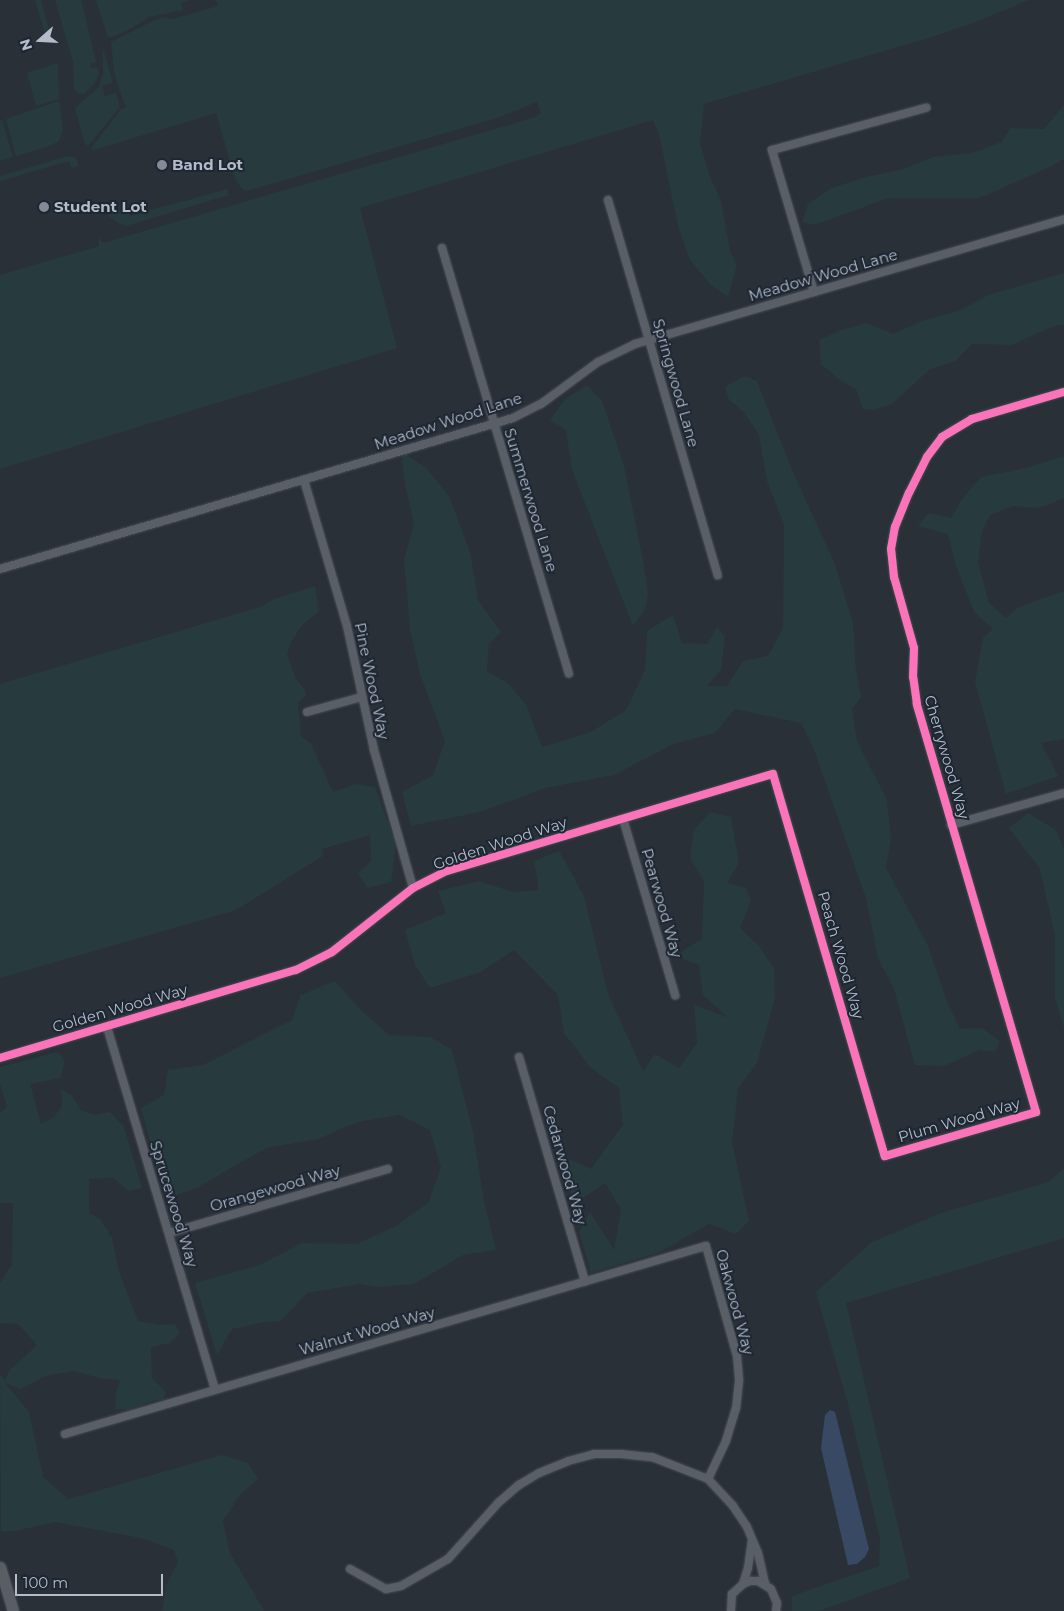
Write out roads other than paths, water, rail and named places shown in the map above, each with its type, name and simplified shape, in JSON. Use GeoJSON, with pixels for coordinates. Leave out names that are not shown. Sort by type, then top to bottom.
{"type":"FeatureCollection","features":[{"type":"Feature","properties":{"kind":"street"},"geometry":{"type":"LineString","coordinates":[[814,292],[772,150],[926,108]]}},
{"type":"Feature","properties":{"kind":"street","name":"Springwood Lane"},"geometry":{"type":"LineString","coordinates":[[608,200],[718,575]]}},
{"type":"Feature","properties":{"kind":"street","name":"Meadow Wood Lane"},"geometry":{"type":"LineString","coordinates":[[0,569],[494,424],[522,414],[541,404],[598,362],[618,351],[648,340],[1064,219]]}},
{"type":"Feature","properties":{"kind":"street","name":"Summerwood Lane"},"geometry":{"type":"LineString","coordinates":[[442,248],[569,673]]}},
{"type":"Feature","properties":{"kind":"street","name":"Cherrywood Way"},"geometry":{"type":"LineString","coordinates":[[1033,1099],[917,704],[913,677],[914,648],[894,576],[891,556],[892,534],[927,457],[948,432],[972,419],[1064,392]]}},
{"type":"Feature","properties":{"kind":"street","name":"Pine Wood Way"},"geometry":{"type":"LineString","coordinates":[[304,480],[347,626],[382,785],[413,888]]}},
{"type":"Feature","properties":{"kind":"street"},"geometry":{"type":"LineString","coordinates":[[307,712],[362,697]]}},
{"type":"Feature","properties":{"kind":"street","name":"Golden Wood Way"},"geometry":{"type":"LineString","coordinates":[[0,1058],[296,970],[338,948],[382,910],[413,888],[460,867],[774,774],[781,800]]}},
{"type":"Feature","properties":{"kind":"street"},"geometry":{"type":"LineString","coordinates":[[951,825],[1064,793]]}},
{"type":"Feature","properties":{"kind":"street","name":"Peach Wood Way"},"geometry":{"type":"LineString","coordinates":[[781,800],[874,1118]]}},
{"type":"Feature","properties":{"kind":"street","name":"Pearwood Way"},"geometry":{"type":"LineString","coordinates":[[623,819],[675,996]]}},
{"type":"Feature","properties":{"kind":"street","name":"Sprucewood Way"},"geometry":{"type":"LineString","coordinates":[[107,1027],[216,1389]]}},
{"type":"Feature","properties":{"kind":"street","name":"Cedarwood Way"},"geometry":{"type":"LineString","coordinates":[[519,1057],[585,1281]]}},
{"type":"Feature","properties":{"kind":"street","name":"Plum Wood Way"},"geometry":{"type":"LineString","coordinates":[[874,1118],[885,1156],[1036,1112],[1033,1099]]}},
{"type":"Feature","properties":{"kind":"street","name":"Orangewood Way"},"geometry":{"type":"LineString","coordinates":[[169,1233],[388,1169]]}},
{"type":"Feature","properties":{"kind":"street","name":"Oakwood Way"},"geometry":{"type":"LineString","coordinates":[[677,1254],[706,1246],[737,1356],[739,1381],[736,1408],[726,1441],[708,1479]]}},
{"type":"Feature","properties":{"kind":"street","name":"Walnut Wood Way"},"geometry":{"type":"LineString","coordinates":[[65,1434],[677,1254]]}},
{"type":"Feature","properties":{"kind":"street"},"geometry":{"type":"LineString","coordinates":[[350,1569],[386,1589],[401,1586],[448,1559],[498,1503],[519,1485],[539,1473],[568,1461],[594,1454],[652,1457],[708,1479],[733,1506],[752,1537],[765,1584],[775,1595],[776,1611]]}},
{"type":"Feature","properties":{"kind":"street"},"geometry":{"type":"LineString","coordinates":[[731,1611],[732,1594],[743,1584],[748,1568],[752,1537]]}},
{"type":"Feature","properties":{"kind":"street"},"geometry":{"type":"LineString","coordinates":[[0,1567],[13,1611]]}},
{"type":"Feature","properties":{"kind":"street"},"geometry":{"type":"LineString","coordinates":[[743,1584],[758,1582],[765,1584]]}},
{"type":"Feature","properties":{"kind":"water"},"geometry":{"type":"Polygon","coordinates":[[[830,1410],[835,1412],[869,1549],[865,1557],[857,1564],[848,1565],[821,1448],[825,1415],[830,1410]]]}},
{"type":"Feature","properties":{"kind":"place","name":"Band Lot"},"geometry":{"type":"Point","coordinates":[162,165]}},
{"type":"Feature","properties":{"kind":"place","name":"Student Lot"},"geometry":{"type":"Point","coordinates":[44,207]}}]}
